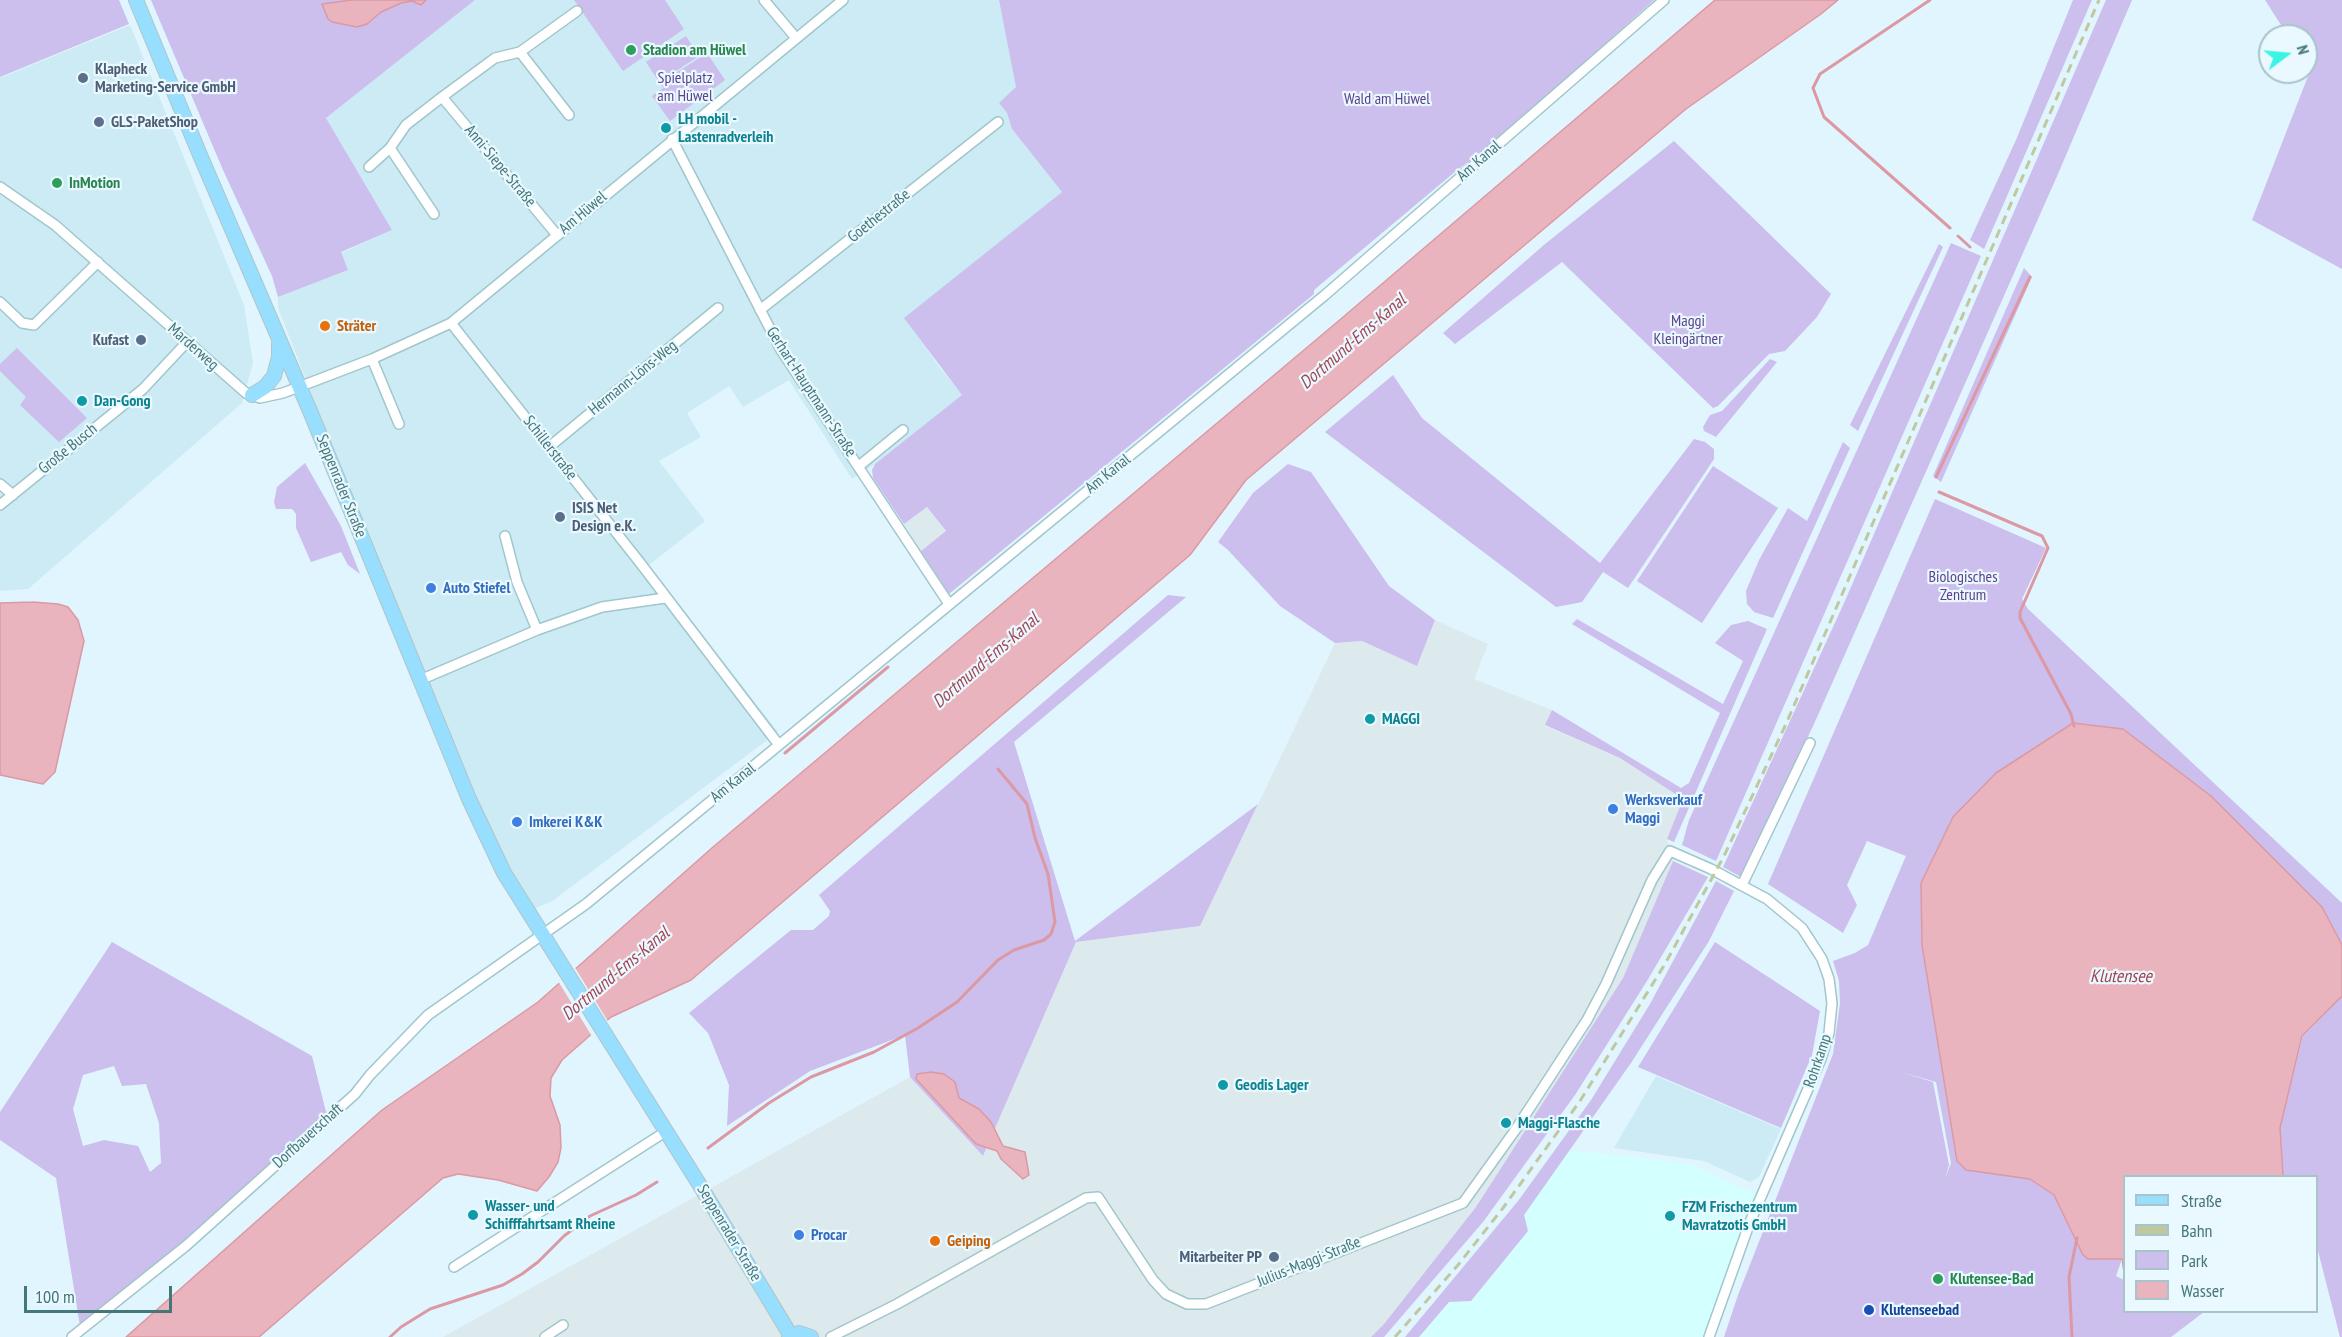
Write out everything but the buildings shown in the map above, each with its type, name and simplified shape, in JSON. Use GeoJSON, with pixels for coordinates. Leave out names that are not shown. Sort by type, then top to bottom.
{"type":"FeatureCollection","features":[{"type":"Feature","properties":{"kind":"main road","name":"Seppenrader Straße"},"geometry":{"type":"LineString","coordinates":[[136,0],[300,388],[469,799],[504,873],[790,1336]]}},
{"type":"Feature","properties":{"kind":"main road"},"geometry":{"type":"LineString","coordinates":[[252,395],[265,387],[274,376],[279,357],[279,338]]}},
{"type":"Feature","properties":{"kind":"main road"},"geometry":{"type":"LineString","coordinates":[[790,1336],[799,1334],[811,1337]]}},
{"type":"Feature","properties":{"kind":"street"},"geometry":{"type":"LineString","coordinates":[[764,0],[796,38]]}},
{"type":"Feature","properties":{"kind":"street","name":"Am Hüwel"},"geometry":{"type":"LineString","coordinates":[[300,388],[372,359],[451,323],[843,0]]}},
{"type":"Feature","properties":{"kind":"street","name":"Am Kanal"},"geometry":{"type":"LineString","coordinates":[[541,936],[586,904],[1325,294],[1664,0]]}},
{"type":"Feature","properties":{"kind":"street"},"geometry":{"type":"LineString","coordinates":[[369,167],[390,148],[406,125],[442,97],[495,58],[520,52],[577,11]]}},
{"type":"Feature","properties":{"kind":"street"},"geometry":{"type":"LineString","coordinates":[[520,52],[569,115]]}},
{"type":"Feature","properties":{"kind":"street","name":"Anni-Siepe-Straße"},"geometry":{"type":"LineString","coordinates":[[442,97],[557,235]]}},
{"type":"Feature","properties":{"kind":"street","name":"Goethestraße"},"geometry":{"type":"LineString","coordinates":[[760,310],[998,122]]}},
{"type":"Feature","properties":{"kind":"street","name":"Gerhart-Hauptmann-Straße"},"geometry":{"type":"LineString","coordinates":[[672,139],[781,350],[949,604]]}},
{"type":"Feature","properties":{"kind":"street"},"geometry":{"type":"LineString","coordinates":[[390,148],[434,214]]}},
{"type":"Feature","properties":{"kind":"street","name":"Marderweg"},"geometry":{"type":"LineString","coordinates":[[2,193],[55,225],[235,385],[252,395]]}},
{"type":"Feature","properties":{"kind":"street"},"geometry":{"type":"LineString","coordinates":[[0,302],[22,323],[34,324],[98,262]]}},
{"type":"Feature","properties":{"kind":"street","name":"Hermann-Löns-Weg"},"geometry":{"type":"LineString","coordinates":[[549,447],[718,308]]}},
{"type":"Feature","properties":{"kind":"street","name":"Schillerstraße"},"geometry":{"type":"LineString","coordinates":[[451,323],[649,574],[665,598]]}},
{"type":"Feature","properties":{"kind":"street","name":"Große Busch"},"geometry":{"type":"LineString","coordinates":[[0,506],[142,389],[187,342]]}},
{"type":"Feature","properties":{"kind":"street"},"geometry":{"type":"LineString","coordinates":[[372,359],[399,424]]}},
{"type":"Feature","properties":{"kind":"street"},"geometry":{"type":"LineString","coordinates":[[252,395],[260,398],[300,388]]}},
{"type":"Feature","properties":{"kind":"street"},"geometry":{"type":"LineString","coordinates":[[859,466],[903,430]]}},
{"type":"Feature","properties":{"kind":"street"},"geometry":{"type":"LineString","coordinates":[[0,484],[13,495]]}},
{"type":"Feature","properties":{"kind":"street"},"geometry":{"type":"LineString","coordinates":[[505,536],[517,582],[537,630]]}},
{"type":"Feature","properties":{"kind":"street"},"geometry":{"type":"LineString","coordinates":[[420,680],[537,630],[602,607],[665,598],[779,745]]}},
{"type":"Feature","properties":{"kind":"street"},"geometry":{"type":"LineString","coordinates":[[1742,885],[1810,743]]}},
{"type":"Feature","properties":{"kind":"street","name":"Rohrkamp"},"geometry":{"type":"LineString","coordinates":[[1670,851],[1742,885],[1781,909],[1802,928],[1822,959],[1832,1003],[1829,1033],[1821,1059],[1750,1222],[1709,1337]]}},
{"type":"Feature","properties":{"kind":"street","name":"Julius-Maggi-Straße"},"geometry":{"type":"LineString","coordinates":[[831,1337],[897,1304],[1086,1198],[1098,1197],[1153,1280],[1166,1294],[1187,1304],[1206,1304],[1463,1203],[1516,1129],[1587,1020],[1606,984],[1652,880],[1670,851]]}},
{"type":"Feature","properties":{"kind":"street","name":"Dorfbauerschaft"},"geometry":{"type":"LineString","coordinates":[[72,1337],[187,1245],[355,1094],[370,1075],[428,1015],[541,936]]}},
{"type":"Feature","properties":{"kind":"street"},"geometry":{"type":"LineString","coordinates":[[454,1267],[665,1132]]}},
{"type":"Feature","properties":{"kind":"street"},"geometry":{"type":"LineString","coordinates":[[545,1337],[563,1325]]}},
{"type":"Feature","properties":{"kind":"shaded area"},"geometry":{"type":"Polygon","coordinates":[[[475,0],[999,0],[1017,87],[999,103],[1007,113],[1012,129],[1062,192],[905,318],[940,368],[963,395],[875,464],[852,479],[789,380],[743,407],[729,386],[687,413],[701,437],[659,461],[705,521],[649,565],[778,732],[551,902],[533,909],[493,837],[425,682],[278,308],[278,297],[348,270],[341,253],[392,230],[326,118],[475,0]]]}},
{"type":"Feature","properties":{"kind":"shaded area"},"geometry":{"type":"Polygon","coordinates":[[[130,25],[244,305],[253,363],[242,403],[28,589],[0,591],[0,78],[130,25]]]}},
{"type":"Feature","properties":{"kind":"shaded area"},"geometry":{"type":"Polygon","coordinates":[[[927,507],[946,532],[921,551],[904,524],[927,507]]]}},
{"type":"Feature","properties":{"kind":"shaded area"},"geometry":{"type":"Polygon","coordinates":[[[1435,620],[1488,644],[1474,679],[1552,710],[1545,726],[1620,758],[1683,799],[1667,839],[1673,861],[1623,978],[1476,1207],[1384,1324],[1371,1337],[443,1337],[910,1077],[983,1156],[1076,942],[1200,926],[1335,643],[1362,641],[1417,666],[1435,620]]]}},
{"type":"Feature","properties":{"kind":"shaded area"},"geometry":{"type":"Polygon","coordinates":[[[1656,1076],[1781,1129],[1759,1177],[1750,1182],[1704,1161],[1614,1148],[1656,1076]]]}},
{"type":"Feature","properties":{"kind":"shaded area"},"geometry":{"type":"Polygon","coordinates":[[[1569,1150],[1694,1166],[1758,1195],[1707,1337],[1419,1337],[1523,1216],[1569,1150]]]}},
{"type":"Feature","properties":{"kind":"green space"},"geometry":{"type":"Polygon","coordinates":[[[0,0],[119,0],[129,24],[0,77],[0,0]]]}},
{"type":"Feature","properties":{"kind":"green space"},"geometry":{"type":"Polygon","coordinates":[[[151,0],[475,0],[326,118],[392,230],[341,252],[348,270],[278,297],[272,276],[223,170],[151,0]]]}},
{"type":"Feature","properties":{"kind":"green space","name":"Stadion am Hüwel"},"geometry":{"type":"Polygon","coordinates":[[[574,0],[665,0],[684,29],[623,71],[574,0]]]}},
{"type":"Feature","properties":{"kind":"green space","name":"Wald am Hüwel"},"geometry":{"type":"Polygon","coordinates":[[[999,0],[1654,0],[1493,144],[1456,171],[1314,290],[1314,294],[949,594],[921,551],[946,531],[927,507],[904,524],[873,478],[872,470],[875,464],[962,395],[904,318],[1062,192],[1012,129],[1007,113],[999,103],[1016,87],[999,0]]]}},
{"type":"Feature","properties":{"kind":"green space"},"geometry":{"type":"Polygon","coordinates":[[[2073,0],[2092,0],[1984,249],[1970,240],[2016,140],[2073,0]]]}},
{"type":"Feature","properties":{"kind":"green space"},"geometry":{"type":"Polygon","coordinates":[[[2106,0],[2132,0],[2058,174],[1814,724],[1741,877],[1723,867],[1844,603],[2106,0]]]}},
{"type":"Feature","properties":{"kind":"green space"},"geometry":{"type":"Polygon","coordinates":[[[2265,0],[2342,0],[2342,269],[2252,220],[2305,84],[2318,84],[2318,24],[2280,24],[2265,0]]]}},
{"type":"Feature","properties":{"kind":"green space"},"geometry":{"type":"Polygon","coordinates":[[[686,36],[699,56],[659,82],[646,62],[686,36]]]}},
{"type":"Feature","properties":{"kind":"green space","name":"Spielplatz am Hüwel"},"geometry":{"type":"Polygon","coordinates":[[[707,53],[725,80],[670,121],[652,96],[663,88],[660,83],[707,53]]]}},
{"type":"Feature","properties":{"kind":"green space","name":"Maggi Kleingärtner"},"geometry":{"type":"Polygon","coordinates":[[[1674,141],[1831,294],[1817,317],[1785,351],[1769,354],[1718,406],[1713,408],[1562,262],[1455,344],[1443,333],[1545,244],[1674,141]]]}},
{"type":"Feature","properties":{"kind":"green space"},"geometry":{"type":"Polygon","coordinates":[[[1951,243],[1981,256],[1716,861],[1682,845],[1689,820],[1951,243]]]}},
{"type":"Feature","properties":{"kind":"green space"},"geometry":{"type":"Polygon","coordinates":[[[1939,244],[1943,247],[1858,431],[1850,425],[1939,244]]]}},
{"type":"Feature","properties":{"kind":"green space"},"geometry":{"type":"Polygon","coordinates":[[[2024,268],[2032,277],[1941,482],[1933,476],[2024,268]]]}},
{"type":"Feature","properties":{"kind":"green space"},"geometry":{"type":"Polygon","coordinates":[[[17,348],[87,418],[59,442],[20,405],[26,397],[0,371],[0,364],[17,348]]]}},
{"type":"Feature","properties":{"kind":"green space"},"geometry":{"type":"Polygon","coordinates":[[[1770,359],[1777,362],[1716,437],[1704,431],[1703,427],[1710,415],[1722,411],[1770,359]]]}},
{"type":"Feature","properties":{"kind":"green space"},"geometry":{"type":"Polygon","coordinates":[[[1393,375],[1422,418],[1600,563],[1694,439],[1705,442],[1714,449],[1714,459],[1628,588],[1603,572],[1582,602],[1556,607],[1325,432],[1393,375]]]}},
{"type":"Feature","properties":{"kind":"green space"},"geometry":{"type":"Polygon","coordinates":[[[1843,442],[1850,448],[1773,618],[1754,612],[1747,604],[1746,591],[1759,560],[1788,508],[1807,521],[1843,442]]]}},
{"type":"Feature","properties":{"kind":"green space"},"geometry":{"type":"Polygon","coordinates":[[[305,463],[341,526],[360,574],[348,565],[341,552],[311,562],[296,528],[296,514],[292,509],[276,509],[274,502],[277,487],[305,463]]]}},
{"type":"Feature","properties":{"kind":"green space"},"geometry":{"type":"Polygon","coordinates":[[[1288,464],[1311,472],[1389,586],[1435,620],[1417,666],[1362,641],[1335,643],[1280,606],[1218,542],[1253,493],[1288,464]]]}},
{"type":"Feature","properties":{"kind":"green space"},"geometry":{"type":"Polygon","coordinates":[[[1713,466],[1778,508],[1702,623],[1637,581],[1713,466]]]}},
{"type":"Feature","properties":{"kind":"green space","name":"Biologisches Zentrum"},"geometry":{"type":"Polygon","coordinates":[[[1935,499],[2046,548],[2022,599],[2028,609],[2342,903],[2342,945],[2322,907],[2211,796],[2123,729],[2072,723],[1996,773],[1953,817],[1921,883],[1957,1161],[1966,1170],[2030,1179],[2054,1195],[2076,1241],[2088,1259],[2122,1259],[2116,1276],[2123,1280],[2123,1313],[2203,1313],[2171,1337],[1724,1337],[1738,1295],[1833,1054],[1840,1003],[1839,981],[1833,961],[1855,953],[1868,945],[1906,856],[1867,841],[1847,885],[1857,905],[1843,933],[1768,884],[1935,499]],[[1897,1071],[1933,1082],[1949,1165],[1945,1179],[1951,1163],[1936,1082],[1897,1071]]]}},
{"type":"Feature","properties":{"kind":"green space"},"geometry":{"type":"Polygon","coordinates":[[[1168,595],[1186,597],[1014,742],[1075,941],[1258,804],[1200,926],[1076,942],[983,1156],[910,1077],[905,1035],[810,1071],[727,1126],[729,1085],[708,1033],[689,1013],[791,930],[813,930],[829,916],[830,911],[819,895],[1168,595]]]}},
{"type":"Feature","properties":{"kind":"green space"},"geometry":{"type":"Polygon","coordinates":[[[1577,619],[1723,704],[1743,661],[1715,643],[1731,625],[1748,621],[1767,629],[1674,842],[1667,839],[1683,799],[1620,758],[1545,725],[1552,710],[1681,788],[1689,783],[1720,713],[1572,624],[1577,619]]]}},
{"type":"Feature","properties":{"kind":"green space"},"geometry":{"type":"Polygon","coordinates":[[[1673,861],[1708,877],[1647,981],[1575,1095],[1483,1222],[1384,1337],[1371,1337],[1384,1324],[1476,1207],[1623,978],[1673,861]]]}},
{"type":"Feature","properties":{"kind":"green space"},"geometry":{"type":"Polygon","coordinates":[[[1716,881],[1734,891],[1709,941],[1631,1063],[1524,1215],[1528,1231],[1471,1301],[1449,1302],[1419,1337],[1405,1337],[1518,1201],[1591,1100],[1650,1004],[1716,881]]]}},
{"type":"Feature","properties":{"kind":"green space"},"geometry":{"type":"Polygon","coordinates":[[[112,942],[312,1056],[326,1112],[183,1244],[80,1326],[56,1178],[0,1140],[0,1112],[112,942]],[[114,1066],[83,1075],[73,1109],[83,1146],[104,1140],[138,1146],[150,1172],[161,1163],[159,1123],[146,1084],[122,1086],[114,1066]]]}},
{"type":"Feature","properties":{"kind":"green space"},"geometry":{"type":"Polygon","coordinates":[[[1715,942],[1820,1011],[1812,1055],[1781,1128],[1638,1067],[1715,942]]]}},
{"type":"Feature","properties":{"kind":"green space"},"geometry":{"type":"Polygon","coordinates":[[[2342,996],[2342,1337],[2340,1337],[2318,1251],[2318,1175],[2283,1175],[2280,1128],[2303,1036],[2342,996]]]}},
{"type":"Feature","properties":{"kind":"water"},"geometry":{"type":"Polygon","coordinates":[[[352,0],[426,0],[421,5],[412,1],[401,3],[381,12],[367,24],[357,27],[332,22],[328,19],[322,4],[352,0]]]}},
{"type":"Feature","properties":{"kind":"water","name":"Dortmund-Ems-Kanal"},"geometry":{"type":"Polygon","coordinates":[[[1715,0],[1838,0],[1686,109],[1246,480],[1190,555],[691,980],[611,1017],[562,1060],[551,1078],[550,1096],[560,1125],[561,1148],[558,1162],[537,1191],[498,1180],[458,1174],[443,1178],[259,1337],[126,1337],[382,1110],[538,1002],[713,847],[1342,318],[1715,0]]]}},
{"type":"Feature","properties":{"kind":"water"},"geometry":{"type":"Polygon","coordinates":[[[33,602],[68,607],[78,620],[84,641],[55,772],[43,784],[0,775],[0,603],[33,602]]]}},
{"type":"Feature","properties":{"kind":"water","name":"Klutensee"},"geometry":{"type":"Polygon","coordinates":[[[2073,723],[2123,729],[2211,796],[2322,907],[2342,945],[2342,996],[2302,1036],[2280,1128],[2283,1175],[2123,1175],[2123,1266],[2122,1259],[2088,1259],[2083,1255],[2054,1195],[2030,1179],[1966,1170],[1957,1161],[1922,945],[1921,883],[1953,817],[1996,773],[2073,723]]]}},
{"type":"Feature","properties":{"kind":"water"},"geometry":{"type":"Polygon","coordinates":[[[931,1072],[944,1074],[955,1082],[959,1098],[979,1109],[991,1122],[1003,1146],[1025,1152],[1029,1175],[1023,1179],[1001,1159],[997,1151],[976,1144],[916,1079],[917,1074],[931,1072]]]}},
{"type":"Feature","properties":{"kind":"pier"},"geometry":{"type":"Polygon","coordinates":[[[574,966],[609,1023],[593,1038],[558,981],[574,966]]]}},
{"type":"Feature","properties":{"kind":"waterway"},"geometry":{"type":"LineString","coordinates":[[1930,0],[1820,74],[1813,88],[1824,117],[1950,228]]}},
{"type":"Feature","properties":{"kind":"waterway"},"geometry":{"type":"LineString","coordinates":[[1958,236],[1970,247]]}},
{"type":"Feature","properties":{"kind":"waterway"},"geometry":{"type":"LineString","coordinates":[[1936,477],[2030,277]]}},
{"type":"Feature","properties":{"kind":"waterway"},"geometry":{"type":"LineString","coordinates":[[1939,492],[2042,536],[2048,548],[2020,612],[2020,618],[2071,714],[2074,726]]}},
{"type":"Feature","properties":{"kind":"waterway"},"geometry":{"type":"LineString","coordinates":[[785,753],[888,667]]}},
{"type":"Feature","properties":{"kind":"waterway"},"geometry":{"type":"LineString","coordinates":[[708,1148],[769,1103],[811,1077],[874,1052],[918,1028],[957,1002],[998,960],[1014,950],[1044,940],[1051,934],[1055,922],[1048,874],[1035,838],[1027,804],[998,769]]}},
{"type":"Feature","properties":{"kind":"waterway"},"geometry":{"type":"LineString","coordinates":[[390,1337],[401,1327],[430,1309],[503,1285],[522,1274],[590,1216],[636,1195],[657,1182]]}},
{"type":"Feature","properties":{"kind":"waterway"},"geometry":{"type":"LineString","coordinates":[[2072,1337],[2069,1277],[2077,1238]]}},
{"type":"Feature","properties":{"kind":"railway"},"geometry":{"type":"LineString","coordinates":[[1395,1337],[1458,1265],[1503,1208],[1580,1101],[1665,964],[1724,856],[1786,724],[2099,0]]}},
{"type":"Feature","properties":{"kind":"place","name":"Stadion am Hüwel"},"geometry":{"type":"Point","coordinates":[631,50]}},
{"type":"Feature","properties":{"kind":"place","name":"Klapheck Marketing-Service GmbH"},"geometry":{"type":"Point","coordinates":[83,78]}},
{"type":"Feature","properties":{"kind":"place","name":"GLS-PaketShop"},"geometry":{"type":"Point","coordinates":[99,122]}},
{"type":"Feature","properties":{"kind":"place","name":"LH mobil - Lastenradverleih"},"geometry":{"type":"Point","coordinates":[666,128]}},
{"type":"Feature","properties":{"kind":"place","name":"InMotion"},"geometry":{"type":"Point","coordinates":[57,183]}},
{"type":"Feature","properties":{"kind":"place","name":"Sträter"},"geometry":{"type":"Point","coordinates":[325,326]}},
{"type":"Feature","properties":{"kind":"place","name":"Kufast"},"geometry":{"type":"Point","coordinates":[141,340]}},
{"type":"Feature","properties":{"kind":"place","name":"Dan-Gong"},"geometry":{"type":"Point","coordinates":[82,401]}},
{"type":"Feature","properties":{"kind":"place","name":"ISIS Net Design e.K."},"geometry":{"type":"Point","coordinates":[560,517]}},
{"type":"Feature","properties":{"kind":"place","name":"Auto Stiefel"},"geometry":{"type":"Point","coordinates":[431,588]}},
{"type":"Feature","properties":{"kind":"place","name":"MAGGI"},"geometry":{"type":"Point","coordinates":[1370,719]}},
{"type":"Feature","properties":{"kind":"place","name":"Werksverkauf Maggi"},"geometry":{"type":"Point","coordinates":[1613,809]}},
{"type":"Feature","properties":{"kind":"place","name":"Imkerei K&K"},"geometry":{"type":"Point","coordinates":[517,822]}},
{"type":"Feature","properties":{"kind":"place","name":"Geodis Lager"},"geometry":{"type":"Point","coordinates":[1223,1085]}},
{"type":"Feature","properties":{"kind":"place","name":"Maggi-Flasche"},"geometry":{"type":"Point","coordinates":[1506,1123]}},
{"type":"Feature","properties":{"kind":"place","name":"Wasser- und Schifffahrtsamt Rheine"},"geometry":{"type":"Point","coordinates":[473,1215]}},
{"type":"Feature","properties":{"kind":"place","name":"FZM Frischezentrum Mavratzotis GmbH"},"geometry":{"type":"Point","coordinates":[1670,1216]}},
{"type":"Feature","properties":{"kind":"place","name":"Procar"},"geometry":{"type":"Point","coordinates":[799,1235]}},
{"type":"Feature","properties":{"kind":"place","name":"Geiping"},"geometry":{"type":"Point","coordinates":[935,1241]}},
{"type":"Feature","properties":{"kind":"place","name":"Mitarbeiter PP"},"geometry":{"type":"Point","coordinates":[1274,1257]}},
{"type":"Feature","properties":{"kind":"place","name":"Klutensee-Bad"},"geometry":{"type":"Point","coordinates":[1938,1279]}},
{"type":"Feature","properties":{"kind":"place","name":"Klutenseebad"},"geometry":{"type":"Point","coordinates":[1869,1310]}}]}
